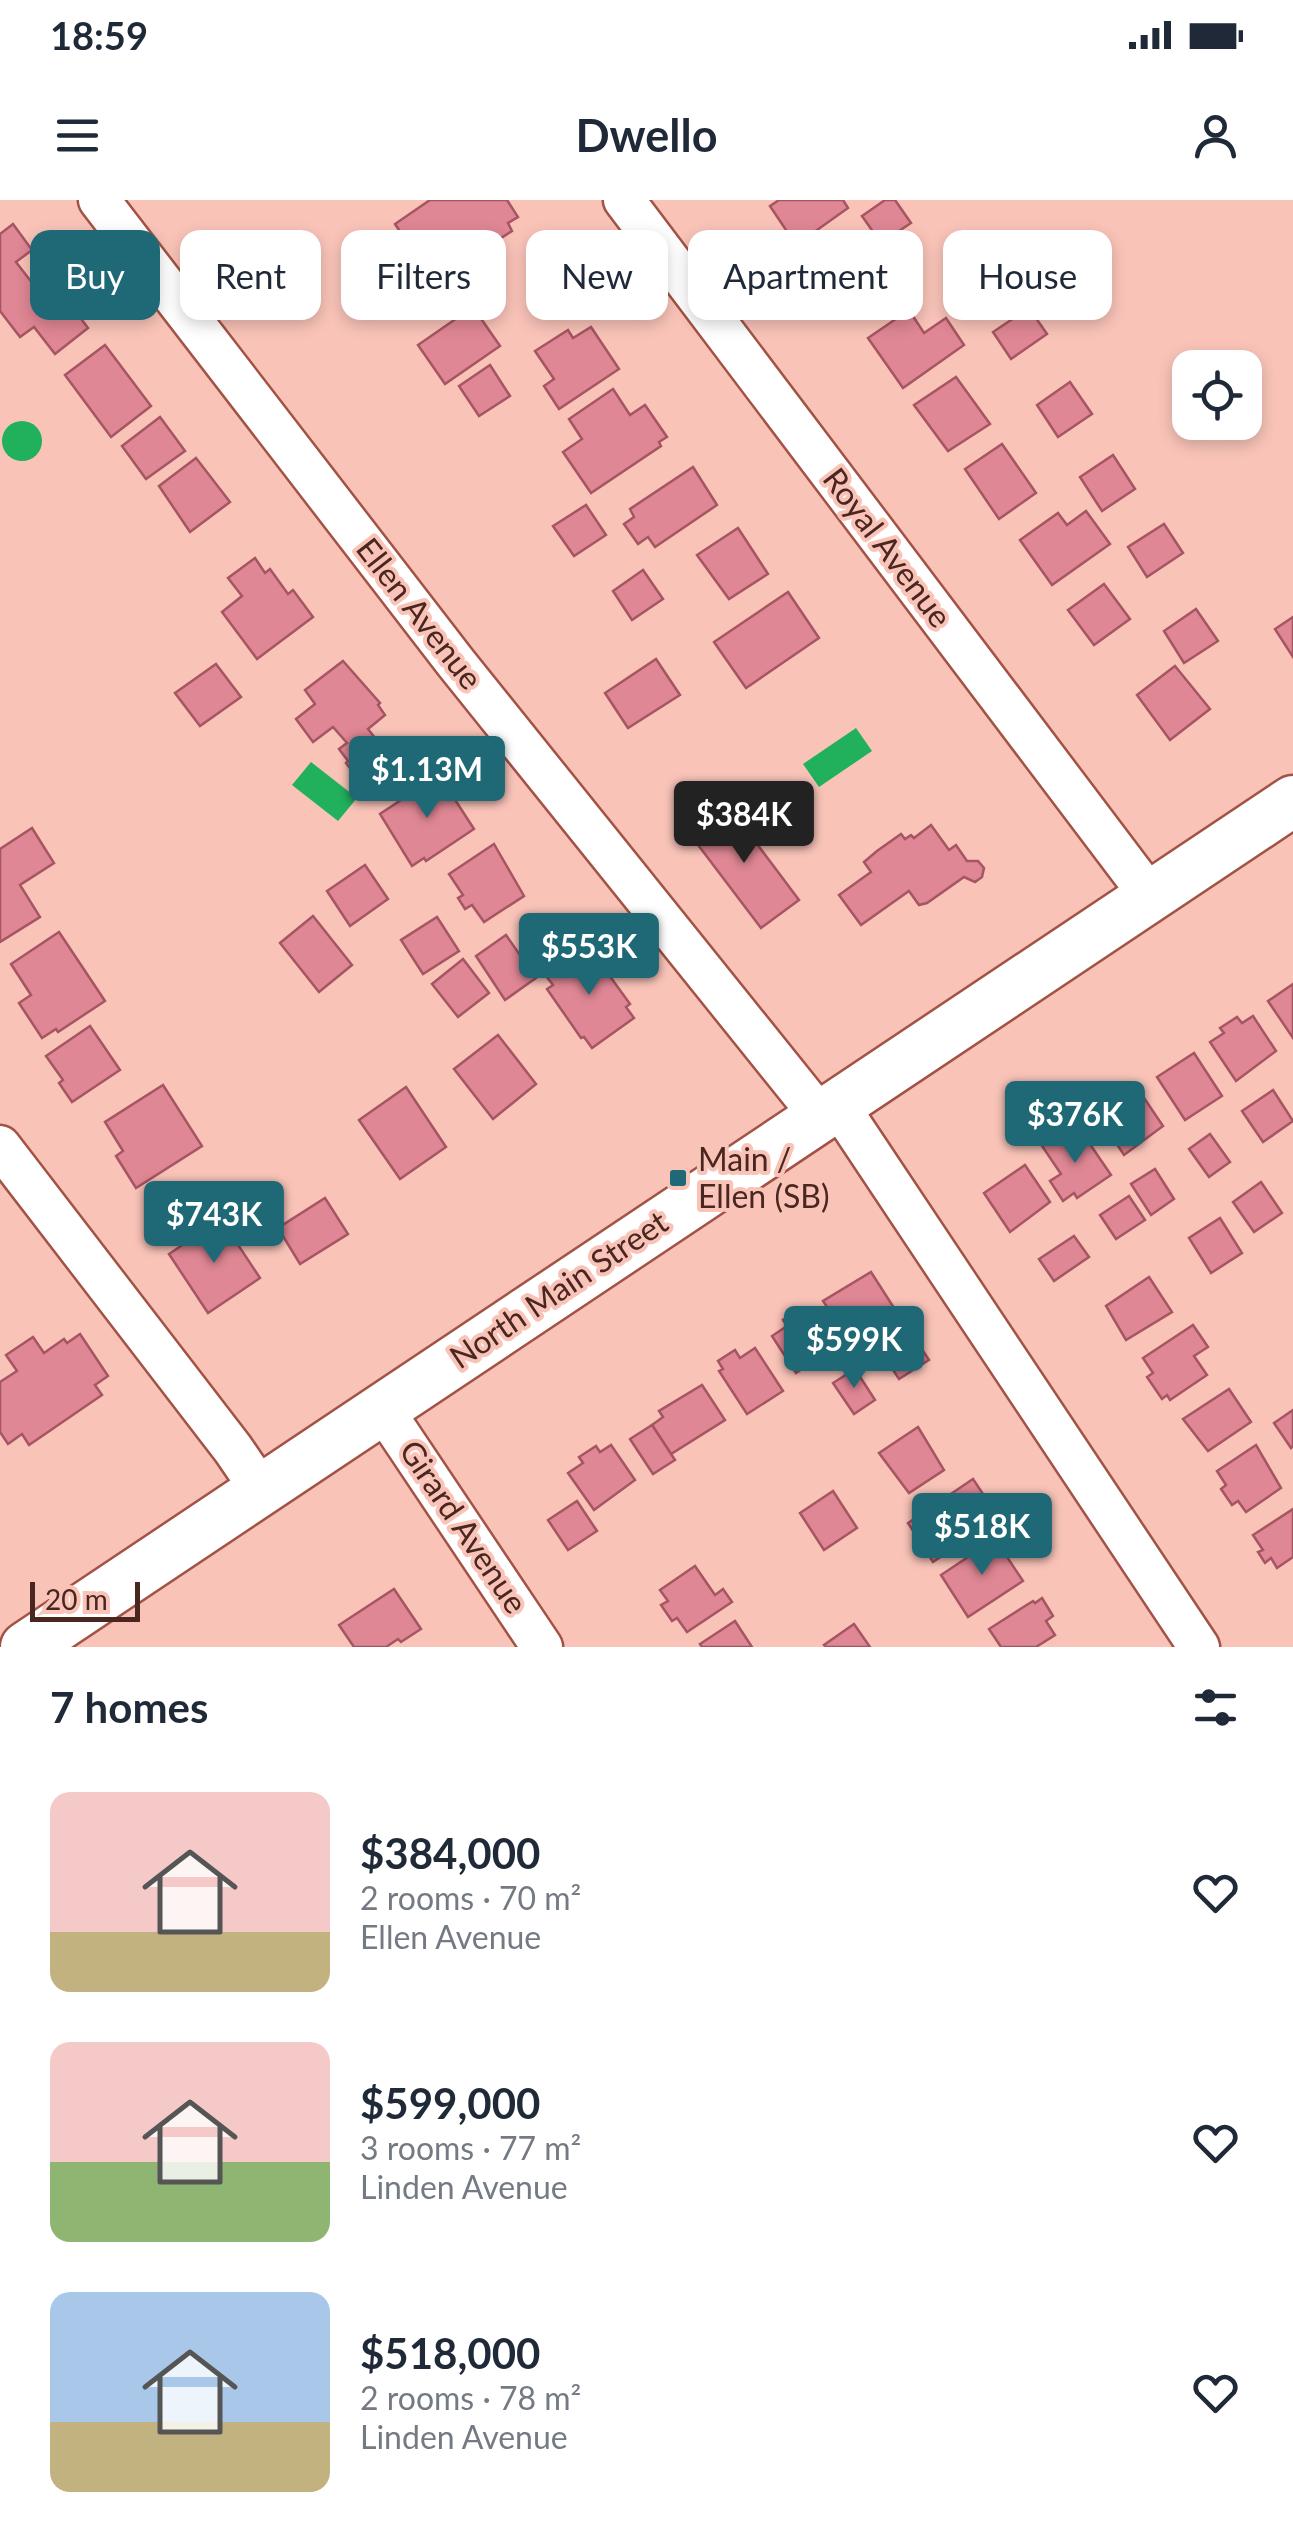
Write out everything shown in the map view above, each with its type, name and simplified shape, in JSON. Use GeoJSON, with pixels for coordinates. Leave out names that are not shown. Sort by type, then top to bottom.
{"type":"FeatureCollection","features":[{"type":"Feature","properties":{"kind":"main road","name":"North Main Street"},"geometry":{"type":"LineString","coordinates":[[26,1647],[1150,896],[1288,817]]}},
{"type":"Feature","properties":{"kind":"street","name":"Ellen Avenue"},"geometry":{"type":"LineString","coordinates":[[99,200],[456,663],[829,1110],[1199,1647]]}},
{"type":"Feature","properties":{"kind":"street","name":"Royal Avenue"},"geometry":{"type":"LineString","coordinates":[[624,200],[1150,896]]}},
{"type":"Feature","properties":{"kind":"street"},"geometry":{"type":"LineString","coordinates":[[0,1146],[234,1449],[261,1490]]}},
{"type":"Feature","properties":{"kind":"street","name":"Girard Avenue"},"geometry":{"type":"LineString","coordinates":[[382,1408],[542,1647]]}},
{"type":"Feature","properties":{"kind":"shaded area"},"geometry":{"type":"Polygon","coordinates":[[[22,421],[36,427],[42,441],[36,455],[22,461],[8,455],[2,441],[8,427],[22,421]]]}},
{"type":"Feature","properties":{"kind":"shaded area"},"geometry":{"type":"Polygon","coordinates":[[[856,728],[872,751],[819,787],[803,764],[856,728]]]}},
{"type":"Feature","properties":{"kind":"shaded area"},"geometry":{"type":"Polygon","coordinates":[[[311,762],[357,798],[338,821],[292,785],[311,762]]]}},
{"type":"Feature","properties":{"kind":"building"},"geometry":{"type":"Polygon","coordinates":[[[430,200],[507,200],[518,217],[508,223],[512,231],[506,235],[506,230],[399,230],[395,224],[430,200]]]}},
{"type":"Feature","properties":{"kind":"building"},"geometry":{"type":"Polygon","coordinates":[[[779,200],[843,200],[848,208],[817,230],[786,230],[770,206],[779,200]]]}},
{"type":"Feature","properties":{"kind":"building"},"geometry":{"type":"Polygon","coordinates":[[[885,200],[895,200],[911,223],[900,230],[872,230],[862,216],[885,200]]]}},
{"type":"Feature","properties":{"kind":"building"},"geometry":{"type":"Polygon","coordinates":[[[13,224],[30,247],[16,262],[30,280],[30,320],[82,320],[88,328],[55,354],[34,327],[20,337],[0,311],[0,234],[13,224]]]}},
{"type":"Feature","properties":{"kind":"building"},"geometry":{"type":"Polygon","coordinates":[[[454,320],[482,320],[500,346],[445,384],[418,345],[454,320]]]}},
{"type":"Feature","properties":{"kind":"building"},"geometry":{"type":"Polygon","coordinates":[[[894,320],[916,320],[924,333],[947,320],[964,345],[903,388],[868,338],[894,320]]]}},
{"type":"Feature","properties":{"kind":"building"},"geometry":{"type":"Polygon","coordinates":[[[1011,320],[1037,320],[1047,334],[1011,359],[993,332],[1011,320]]]}},
{"type":"Feature","properties":{"kind":"building"},"geometry":{"type":"Polygon","coordinates":[[[591,327],[619,369],[559,409],[544,386],[554,379],[535,351],[568,330],[573,338],[591,327]]]}},
{"type":"Feature","properties":{"kind":"building"},"geometry":{"type":"Polygon","coordinates":[[[105,345],[151,406],[111,437],[65,375],[105,345]]]}},
{"type":"Feature","properties":{"kind":"building"},"geometry":{"type":"Polygon","coordinates":[[[490,365],[510,396],[479,416],[459,386],[490,365]]]}},
{"type":"Feature","properties":{"kind":"building"},"geometry":{"type":"Polygon","coordinates":[[[956,377],[990,424],[948,451],[914,405],[956,377]]]}},
{"type":"Feature","properties":{"kind":"building"},"geometry":{"type":"Polygon","coordinates":[[[1070,382],[1092,414],[1058,437],[1037,405],[1070,382]]]}},
{"type":"Feature","properties":{"kind":"building"},"geometry":{"type":"Polygon","coordinates":[[[613,389],[630,415],[645,405],[667,437],[659,442],[661,446],[591,493],[563,452],[582,439],[569,419],[613,389]]]}},
{"type":"Feature","properties":{"kind":"building"},"geometry":{"type":"Polygon","coordinates":[[[160,417],[185,451],[146,479],[122,446],[160,417]]]}},
{"type":"Feature","properties":{"kind":"building"},"geometry":{"type":"Polygon","coordinates":[[[1002,444],[1036,493],[999,519],[965,469],[1002,444]]]}},
{"type":"Feature","properties":{"kind":"building"},"geometry":{"type":"Polygon","coordinates":[[[1113,455],[1135,489],[1102,511],[1080,477],[1113,455]]]}},
{"type":"Feature","properties":{"kind":"building"},"geometry":{"type":"Polygon","coordinates":[[[196,458],[230,502],[190,532],[159,486],[196,458]]]}},
{"type":"Feature","properties":{"kind":"building"},"geometry":{"type":"Polygon","coordinates":[[[693,467],[717,505],[655,547],[648,537],[638,544],[624,524],[634,517],[630,509],[693,467]]]}},
{"type":"Feature","properties":{"kind":"building"},"geometry":{"type":"Polygon","coordinates":[[[586,505],[606,535],[574,556],[553,526],[586,505]]]}},
{"type":"Feature","properties":{"kind":"building"},"geometry":{"type":"Polygon","coordinates":[[[1086,511],[1110,544],[1052,585],[1020,540],[1058,513],[1067,525],[1086,511]]]}},
{"type":"Feature","properties":{"kind":"building"},"geometry":{"type":"Polygon","coordinates":[[[1164,524],[1183,553],[1147,577],[1128,547],[1164,524]]]}},
{"type":"Feature","properties":{"kind":"building"},"geometry":{"type":"Polygon","coordinates":[[[738,528],[768,574],[729,599],[697,555],[738,528]]]}},
{"type":"Feature","properties":{"kind":"building"},"geometry":{"type":"Polygon","coordinates":[[[255,558],[265,573],[270,569],[288,594],[293,590],[313,617],[257,659],[222,612],[242,596],[228,578],[255,558]]]}},
{"type":"Feature","properties":{"kind":"building"},"geometry":{"type":"Polygon","coordinates":[[[643,570],[663,599],[632,620],[613,591],[643,570]]]}},
{"type":"Feature","properties":{"kind":"building"},"geometry":{"type":"Polygon","coordinates":[[[1104,584],[1130,619],[1094,645],[1068,610],[1104,584]]]}},
{"type":"Feature","properties":{"kind":"building"},"geometry":{"type":"Polygon","coordinates":[[[788,592],[819,638],[746,688],[714,642],[788,592]]]}},
{"type":"Feature","properties":{"kind":"building"},"geometry":{"type":"Polygon","coordinates":[[[1196,609],[1218,641],[1184,663],[1164,631],[1196,609]]]}},
{"type":"Feature","properties":{"kind":"building"},"geometry":{"type":"Polygon","coordinates":[[[1293,617],[1293,657],[1275,629],[1293,617]]]}},
{"type":"Feature","properties":{"kind":"building"},"geometry":{"type":"Polygon","coordinates":[[[656,659],[680,695],[628,728],[605,693],[656,659]]]}},
{"type":"Feature","properties":{"kind":"building"},"geometry":{"type":"Polygon","coordinates":[[[343,661],[380,703],[385,715],[368,729],[401,771],[371,795],[346,763],[339,749],[347,743],[333,727],[313,742],[296,719],[315,704],[305,690],[343,661]]]}},
{"type":"Feature","properties":{"kind":"building"},"geometry":{"type":"Polygon","coordinates":[[[216,664],[241,697],[200,726],[175,693],[216,664]]]}},
{"type":"Feature","properties":{"kind":"building"},"geometry":{"type":"Polygon","coordinates":[[[1175,666],[1210,709],[1170,740],[1137,695],[1175,666]]]}},
{"type":"Feature","properties":{"kind":"building"},"geometry":{"type":"Polygon","coordinates":[[[439,775],[474,829],[412,866],[380,814],[439,775]]]}},
{"type":"Feature","properties":{"kind":"building"},"geometry":{"type":"Polygon","coordinates":[[[727,804],[799,900],[761,928],[689,833],[727,804]]]}},
{"type":"Feature","properties":{"kind":"building"},"geometry":{"type":"Polygon","coordinates":[[[931,825],[949,850],[956,845],[967,861],[978,861],[984,868],[982,877],[975,882],[964,877],[919,905],[909,891],[861,925],[839,895],[871,872],[864,862],[877,851],[901,834],[905,839],[911,835],[914,838],[931,825]]]}},
{"type":"Feature","properties":{"kind":"building"},"geometry":{"type":"Polygon","coordinates":[[[32,828],[54,863],[20,885],[40,917],[0,942],[0,849],[32,828]]]}},
{"type":"Feature","properties":{"kind":"building"},"geometry":{"type":"Polygon","coordinates":[[[494,844],[524,896],[484,922],[472,905],[465,909],[458,898],[463,895],[449,874],[494,844]]]}},
{"type":"Feature","properties":{"kind":"building"},"geometry":{"type":"Polygon","coordinates":[[[365,865],[388,899],[350,926],[327,891],[365,865]]]}},
{"type":"Feature","properties":{"kind":"building"},"geometry":{"type":"Polygon","coordinates":[[[313,916],[352,965],[319,992],[280,943],[313,916]]]}},
{"type":"Feature","properties":{"kind":"building"},"geometry":{"type":"Polygon","coordinates":[[[437,917],[459,951],[423,974],[401,940],[437,917]]]}},
{"type":"Feature","properties":{"kind":"building"},"geometry":{"type":"Polygon","coordinates":[[[59,932],[105,1001],[42,1038],[19,1003],[31,995],[11,964],[59,932]]]}},
{"type":"Feature","properties":{"kind":"building"},"geometry":{"type":"Polygon","coordinates":[[[506,935],[536,978],[505,1000],[476,956],[506,935]]]}},
{"type":"Feature","properties":{"kind":"building"},"geometry":{"type":"Polygon","coordinates":[[[588,946],[630,1004],[626,1007],[634,1018],[592,1048],[547,989],[553,985],[546,976],[588,946]]]}},
{"type":"Feature","properties":{"kind":"building"},"geometry":{"type":"Polygon","coordinates":[[[463,959],[489,993],[458,1017],[432,984],[463,959]]]}},
{"type":"Feature","properties":{"kind":"building"},"geometry":{"type":"Polygon","coordinates":[[[1293,984],[1293,1038],[1268,1001],[1293,984]]]}},
{"type":"Feature","properties":{"kind":"building"},"geometry":{"type":"Polygon","coordinates":[[[1253,1016],[1276,1051],[1236,1081],[1210,1042],[1224,1033],[1220,1028],[1237,1017],[1242,1023],[1253,1016]]]}},
{"type":"Feature","properties":{"kind":"building"},"geometry":{"type":"Polygon","coordinates":[[[90,1026],[120,1070],[72,1102],[46,1056],[90,1026]]]}},
{"type":"Feature","properties":{"kind":"building"},"geometry":{"type":"Polygon","coordinates":[[[498,1035],[536,1084],[493,1119],[454,1069],[498,1035]]]}},
{"type":"Feature","properties":{"kind":"building"},"geometry":{"type":"Polygon","coordinates":[[[1194,1053],[1222,1096],[1185,1120],[1157,1077],[1194,1053]]]}},
{"type":"Feature","properties":{"kind":"building"},"geometry":{"type":"Polygon","coordinates":[[[163,1085],[202,1146],[136,1188],[116,1156],[123,1151],[105,1122],[163,1085]]]}},
{"type":"Feature","properties":{"kind":"building"},"geometry":{"type":"Polygon","coordinates":[[[406,1087],[446,1147],[400,1179],[359,1120],[406,1087]]]}},
{"type":"Feature","properties":{"kind":"building"},"geometry":{"type":"Polygon","coordinates":[[[1273,1090],[1293,1121],[1263,1142],[1242,1111],[1273,1090]]]}},
{"type":"Feature","properties":{"kind":"building"},"geometry":{"type":"Polygon","coordinates":[[[1125,1092],[1130,1099],[1140,1092],[1163,1126],[1124,1155],[1099,1117],[1112,1108],[1108,1103],[1125,1092]]]}},
{"type":"Feature","properties":{"kind":"building"},"geometry":{"type":"Polygon","coordinates":[[[1081,1131],[1111,1175],[1077,1198],[1074,1193],[1063,1201],[1050,1181],[1061,1174],[1042,1146],[1060,1135],[1065,1142],[1081,1131]]]}},
{"type":"Feature","properties":{"kind":"building"},"geometry":{"type":"Polygon","coordinates":[[[1210,1134],[1230,1162],[1209,1177],[1189,1149],[1210,1134]]]}},
{"type":"Feature","properties":{"kind":"building"},"geometry":{"type":"Polygon","coordinates":[[[1025,1165],[1050,1202],[1010,1232],[984,1193],[1025,1165]]]}},
{"type":"Feature","properties":{"kind":"building"},"geometry":{"type":"Polygon","coordinates":[[[1155,1169],[1174,1199],[1151,1215],[1131,1184],[1155,1169]]]}},
{"type":"Feature","properties":{"kind":"building"},"geometry":{"type":"Polygon","coordinates":[[[1261,1182],[1282,1213],[1254,1232],[1233,1202],[1261,1182]]]}},
{"type":"Feature","properties":{"kind":"building"},"geometry":{"type":"Polygon","coordinates":[[[1129,1196],[1145,1220],[1116,1239],[1100,1215],[1129,1196]]]}},
{"type":"Feature","properties":{"kind":"building"},"geometry":{"type":"Polygon","coordinates":[[[325,1198],[348,1234],[300,1264],[278,1228],[325,1198]]]}},
{"type":"Feature","properties":{"kind":"building"},"geometry":{"type":"Polygon","coordinates":[[[1220,1218],[1242,1253],[1211,1273],[1189,1238],[1220,1218]]]}},
{"type":"Feature","properties":{"kind":"building"},"geometry":{"type":"Polygon","coordinates":[[[221,1219],[260,1278],[208,1313],[169,1254],[221,1219]]]}},
{"type":"Feature","properties":{"kind":"building"},"geometry":{"type":"Polygon","coordinates":[[[1074,1236],[1089,1257],[1054,1281],[1039,1259],[1074,1236]]]}},
{"type":"Feature","properties":{"kind":"building"},"geometry":{"type":"Polygon","coordinates":[[[871,1272],[894,1308],[870,1324],[876,1335],[855,1349],[823,1301],[871,1272]]]}},
{"type":"Feature","properties":{"kind":"building"},"geometry":{"type":"Polygon","coordinates":[[[1149,1277],[1172,1312],[1126,1340],[1106,1306],[1149,1277]]]}},
{"type":"Feature","properties":{"kind":"building"},"geometry":{"type":"Polygon","coordinates":[[[815,1309],[838,1345],[796,1373],[772,1336],[787,1326],[783,1320],[799,1310],[803,1317],[815,1309]]]}},
{"type":"Feature","properties":{"kind":"building"},"geometry":{"type":"Polygon","coordinates":[[[1193,1325],[1208,1347],[1194,1356],[1207,1375],[1170,1400],[1167,1395],[1162,1399],[1147,1377],[1153,1373],[1143,1358],[1193,1325]]]}},
{"type":"Feature","properties":{"kind":"building"},"geometry":{"type":"Polygon","coordinates":[[[909,1330],[929,1360],[899,1379],[880,1350],[909,1330]]]}},
{"type":"Feature","properties":{"kind":"building"},"geometry":{"type":"Polygon","coordinates":[[[80,1334],[108,1376],[95,1385],[102,1395],[29,1445],[22,1434],[8,1444],[0,1432],[0,1382],[17,1371],[6,1355],[33,1337],[44,1353],[64,1339],[67,1343],[80,1334]]]}},
{"type":"Feature","properties":{"kind":"building"},"geometry":{"type":"Polygon","coordinates":[[[755,1348],[783,1391],[747,1414],[719,1371],[723,1369],[718,1361],[735,1350],[740,1358],[755,1348]]]}},
{"type":"Feature","properties":{"kind":"building"},"geometry":{"type":"Polygon","coordinates":[[[855,1369],[875,1400],[854,1414],[833,1383],[855,1369]]]}},
{"type":"Feature","properties":{"kind":"building"},"geometry":{"type":"Polygon","coordinates":[[[702,1385],[725,1420],[671,1454],[652,1425],[663,1417],[659,1411],[702,1385]]]}},
{"type":"Feature","properties":{"kind":"building"},"geometry":{"type":"Polygon","coordinates":[[[1229,1389],[1251,1422],[1208,1451],[1183,1419],[1229,1389]]]}},
{"type":"Feature","properties":{"kind":"building"},"geometry":{"type":"Polygon","coordinates":[[[1293,1410],[1293,1446],[1291,1448],[1274,1423],[1293,1410]]]}},
{"type":"Feature","properties":{"kind":"building"},"geometry":{"type":"Polygon","coordinates":[[[652,1425],[675,1460],[653,1474],[630,1439],[652,1425]]]}},
{"type":"Feature","properties":{"kind":"building"},"geometry":{"type":"Polygon","coordinates":[[[918,1427],[944,1470],[909,1493],[879,1453],[918,1427]]]}},
{"type":"Feature","properties":{"kind":"building"},"geometry":{"type":"Polygon","coordinates":[[[611,1445],[635,1480],[594,1510],[568,1473],[583,1463],[579,1457],[596,1446],[600,1452],[611,1445]]]}},
{"type":"Feature","properties":{"kind":"building"},"geometry":{"type":"Polygon","coordinates":[[[1256,1445],[1281,1488],[1246,1512],[1238,1501],[1232,1505],[1221,1489],[1226,1485],[1217,1471],[1256,1445]]]}},
{"type":"Feature","properties":{"kind":"building"},"geometry":{"type":"Polygon","coordinates":[[[973,1479],[991,1506],[981,1512],[989,1524],[933,1562],[908,1523],[973,1479]]]}},
{"type":"Feature","properties":{"kind":"building"},"geometry":{"type":"Polygon","coordinates":[[[833,1491],[857,1528],[824,1550],[800,1513],[833,1491]]]}},
{"type":"Feature","properties":{"kind":"building"},"geometry":{"type":"Polygon","coordinates":[[[577,1501],[597,1531],[568,1550],[548,1520],[577,1501]]]}},
{"type":"Feature","properties":{"kind":"building"},"geometry":{"type":"Polygon","coordinates":[[[1293,1509],[1293,1557],[1277,1568],[1271,1558],[1265,1563],[1258,1552],[1263,1550],[1253,1535],[1293,1509]]]}},
{"type":"Feature","properties":{"kind":"building"},"geometry":{"type":"Polygon","coordinates":[[[995,1539],[1023,1581],[968,1617],[941,1575],[995,1539]]]}},
{"type":"Feature","properties":{"kind":"building"},"geometry":{"type":"Polygon","coordinates":[[[695,1566],[715,1595],[723,1589],[732,1602],[687,1632],[677,1618],[672,1621],[661,1605],[668,1601],[660,1590],[695,1566]]]}},
{"type":"Feature","properties":{"kind":"building"},"geometry":{"type":"Polygon","coordinates":[[[394,1589],[421,1629],[386,1647],[354,1647],[339,1625],[394,1589]]]}},
{"type":"Feature","properties":{"kind":"building"},"geometry":{"type":"Polygon","coordinates":[[[1042,1598],[1053,1616],[1046,1621],[1055,1635],[1036,1647],[1001,1647],[989,1629],[1042,1598]]]}},
{"type":"Feature","properties":{"kind":"building"},"geometry":{"type":"Polygon","coordinates":[[[735,1621],[752,1647],[702,1647],[700,1644],[735,1621]]]}},
{"type":"Feature","properties":{"kind":"building"},"geometry":{"type":"Polygon","coordinates":[[[854,1624],[870,1647],[824,1645],[854,1624]]]}},
{"type":"Feature","properties":{"kind":"place","name":"Main / Ellen (SB)"},"geometry":{"type":"Point","coordinates":[678,1178]}}]}
